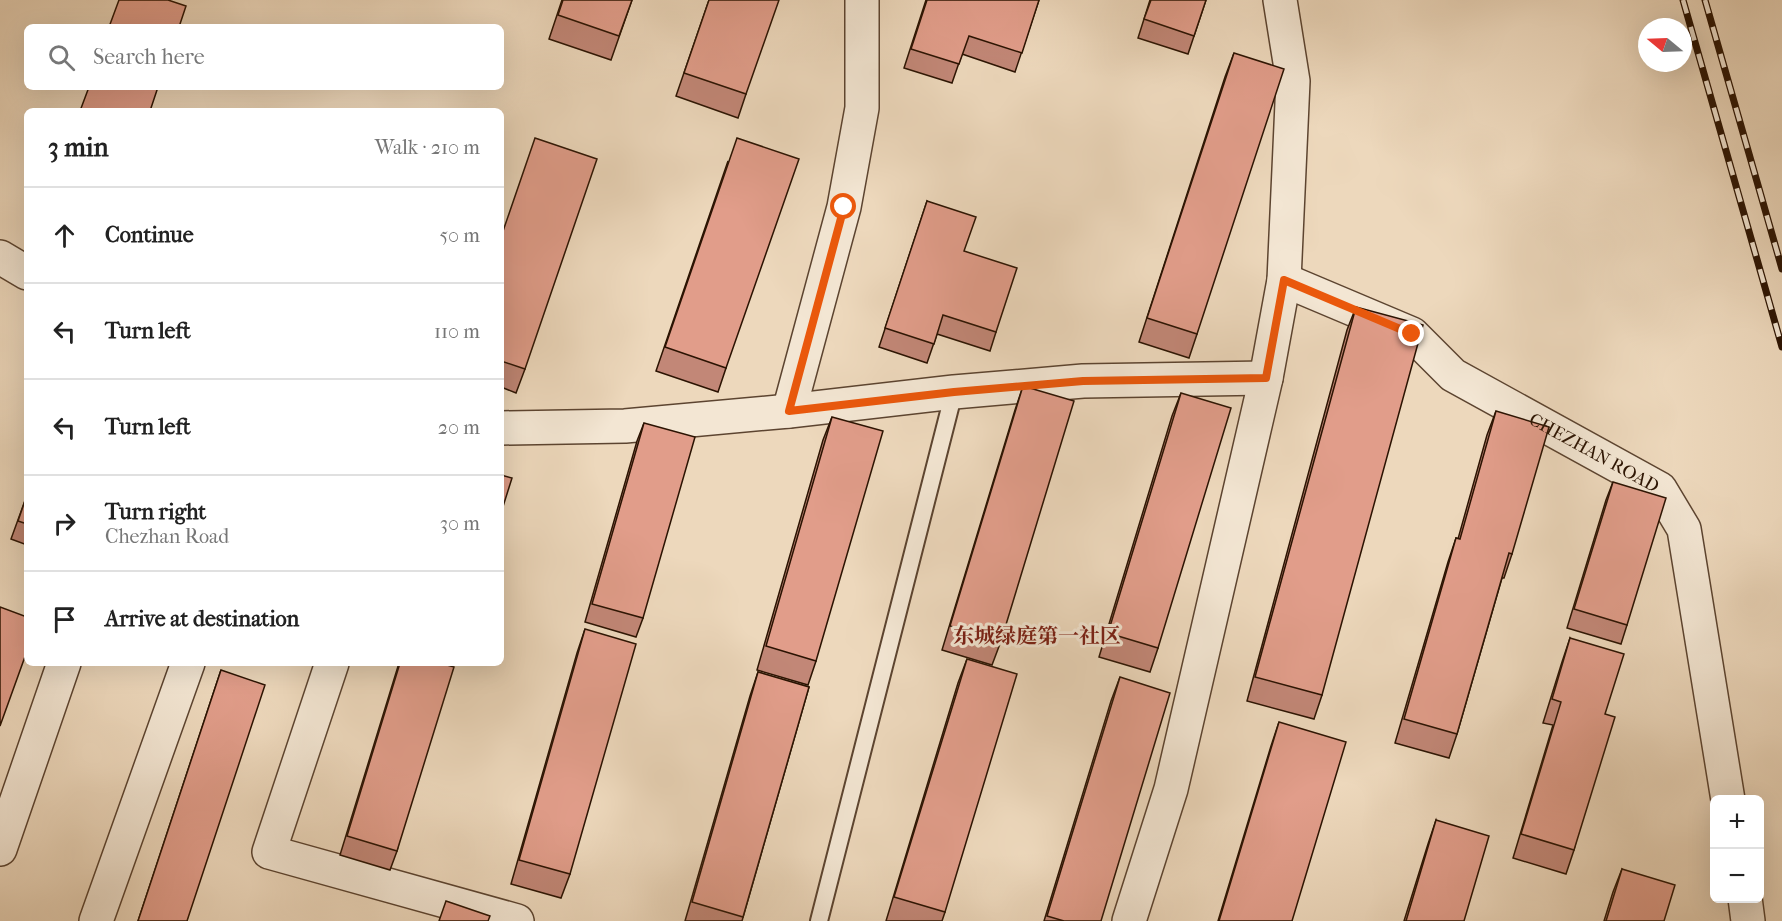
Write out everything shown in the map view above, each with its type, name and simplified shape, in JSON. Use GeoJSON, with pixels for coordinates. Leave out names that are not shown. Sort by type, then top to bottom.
{"type":"FeatureCollection","features":[{"type":"Feature","properties":{"kind":"street"},"geometry":{"type":"LineString","coordinates":[[789,411],[844,207],[862,108],[862,0]]}},
{"type":"Feature","properties":{"kind":"street"},"geometry":{"type":"LineString","coordinates":[[1129,921],[1171,789],[1266,378],[1284,280],[1293,81],[1280,0]]}},
{"type":"Feature","properties":{"kind":"street"},"geometry":{"type":"LineString","coordinates":[[0,257],[24,271]]}},
{"type":"Feature","properties":{"kind":"street","name":"CHEZHAN ROAD"},"geometry":{"type":"LineString","coordinates":[[1284,280],[1412,334],[1454,375],[1660,489],[1684,529],[1727,795]]}},
{"type":"Feature","properties":{"kind":"street"},"geometry":{"type":"LineString","coordinates":[[504,428],[625,426],[1083,381],[1266,378]]}},
{"type":"Feature","properties":{"kind":"street"},"geometry":{"type":"LineString","coordinates":[[0,849],[63,666]]}},
{"type":"Feature","properties":{"kind":"street"},"geometry":{"type":"LineString","coordinates":[[96,921],[187,666]]}},
{"type":"Feature","properties":{"kind":"street"},"geometry":{"type":"LineString","coordinates":[[331,666],[269,852],[517,921]]}},
{"type":"Feature","properties":{"kind":"street"},"geometry":{"type":"LineString","coordinates":[[1745,903],[1748,921]]}},
{"type":"Feature","properties":{"kind":"lane"},"geometry":{"type":"LineString","coordinates":[[819,921],[954,392]]}},
{"type":"Feature","properties":{"kind":"building"},"geometry":{"type":"Polygon","coordinates":[[[119,0],[168,0],[186,6],[180,24],[110,24],[119,0]]]}},
{"type":"Feature","properties":{"kind":"building"},"geometry":{"type":"Polygon","coordinates":[[[563,0],[632,0],[619,36],[558,15],[563,0]]]}},
{"type":"Feature","properties":{"kind":"building"},"geometry":{"type":"Polygon","coordinates":[[[709,0],[779,0],[746,94],[684,73],[709,0]]]}},
{"type":"Feature","properties":{"kind":"building"},"geometry":{"type":"Polygon","coordinates":[[[927,0],[1039,0],[1022,53],[969,36],[959,64],[911,49],[927,0]]]}},
{"type":"Feature","properties":{"kind":"building"},"geometry":{"type":"Polygon","coordinates":[[[1151,0],[1206,0],[1194,36],[1144,19],[1151,0]]]}},
{"type":"Feature","properties":{"kind":"building"},"geometry":{"type":"Polygon","coordinates":[[[1234,53],[1284,69],[1197,334],[1147,318],[1234,53]]]}},
{"type":"Feature","properties":{"kind":"building"},"geometry":{"type":"Polygon","coordinates":[[[88,90],[157,90],[151,108],[81,108],[88,90]]]}},
{"type":"Feature","properties":{"kind":"building"},"geometry":{"type":"Polygon","coordinates":[[[535,138],[597,159],[525,369],[504,362],[504,228],[535,138]]]}},
{"type":"Feature","properties":{"kind":"building"},"geometry":{"type":"Polygon","coordinates":[[[737,138],[799,159],[726,368],[665,347],[737,138]]]}},
{"type":"Feature","properties":{"kind":"building"},"geometry":{"type":"Polygon","coordinates":[[[927,201],[976,217],[964,251],[1017,268],[996,332],[943,315],[934,344],[885,328],[927,201]]]}},
{"type":"Feature","properties":{"kind":"building"},"geometry":{"type":"Polygon","coordinates":[[[1356,307],[1423,325],[1322,695],[1255,677],[1356,307]]]}},
{"type":"Feature","properties":{"kind":"building"},"geometry":{"type":"Polygon","coordinates":[[[1023,386],[1074,401],[1001,641],[950,626],[1023,386]]]}},
{"type":"Feature","properties":{"kind":"building"},"geometry":{"type":"Polygon","coordinates":[[[1181,393],[1231,408],[1158,648],[1108,633],[1181,393]]]}},
{"type":"Feature","properties":{"kind":"building"},"geometry":{"type":"Polygon","coordinates":[[[1496,411],[1549,427],[1512,554],[1509,553],[1457,734],[1404,719],[1456,538],[1460,539],[1496,411]]]}},
{"type":"Feature","properties":{"kind":"building"},"geometry":{"type":"Polygon","coordinates":[[[832,417],[883,431],[816,661],[766,646],[832,417]]]}},
{"type":"Feature","properties":{"kind":"building"},"geometry":{"type":"Polygon","coordinates":[[[644,423],[695,437],[643,618],[592,604],[644,423]]]}},
{"type":"Feature","properties":{"kind":"building"},"geometry":{"type":"Polygon","coordinates":[[[504,476],[512,478],[504,503],[504,476]]]}},
{"type":"Feature","properties":{"kind":"building"},"geometry":{"type":"Polygon","coordinates":[[[1613,482],[1666,498],[1627,625],[1574,609],[1613,482]]]}},
{"type":"Feature","properties":{"kind":"building"},"geometry":{"type":"Polygon","coordinates":[[[24,504],[24,523],[18,521],[24,504]]]}},
{"type":"Feature","properties":{"kind":"building"},"geometry":{"type":"Polygon","coordinates":[[[0,607],[24,616],[24,659],[0,726],[0,607]]]}},
{"type":"Feature","properties":{"kind":"building"},"geometry":{"type":"Polygon","coordinates":[[[585,629],[636,644],[570,874],[519,860],[585,629]]]}},
{"type":"Feature","properties":{"kind":"building"},"geometry":{"type":"Polygon","coordinates":[[[1570,638],[1624,654],[1605,714],[1615,717],[1574,850],[1521,834],[1561,702],[1552,699],[1570,638]]]}},
{"type":"Feature","properties":{"kind":"building"},"geometry":{"type":"Polygon","coordinates":[[[967,659],[1017,674],[945,912],[894,897],[967,659]]]}},
{"type":"Feature","properties":{"kind":"building"},"geometry":{"type":"Polygon","coordinates":[[[399,666],[454,667],[397,851],[347,836],[399,666]]]}},
{"type":"Feature","properties":{"kind":"building"},"geometry":{"type":"Polygon","coordinates":[[[221,670],[265,685],[187,921],[138,921],[221,670]]]}},
{"type":"Feature","properties":{"kind":"building"},"geometry":{"type":"Polygon","coordinates":[[[758,672],[809,687],[743,917],[692,902],[758,672]]]}},
{"type":"Feature","properties":{"kind":"building"},"geometry":{"type":"Polygon","coordinates":[[[1120,677],[1170,693],[1101,921],[1064,921],[1047,916],[1120,677]]]}},
{"type":"Feature","properties":{"kind":"building"},"geometry":{"type":"Polygon","coordinates":[[[1279,722],[1346,742],[1292,921],[1219,921],[1279,722]]]}},
{"type":"Feature","properties":{"kind":"building"},"geometry":{"type":"Polygon","coordinates":[[[1436,820],[1489,836],[1464,921],[1406,921],[1436,820]]]}},
{"type":"Feature","properties":{"kind":"building"},"geometry":{"type":"Polygon","coordinates":[[[1622,869],[1675,885],[1664,921],[1606,921],[1622,869]]]}},
{"type":"Feature","properties":{"kind":"building"},"geometry":{"type":"Polygon","coordinates":[[[446,901],[490,916],[488,921],[439,921],[446,901]]]}},
{"type":"Feature","properties":{"kind":"railway"},"geometry":{"type":"LineString","coordinates":[[1683,0],[1782,347]]}},
{"type":"Feature","properties":{"kind":"railway"},"geometry":{"type":"LineString","coordinates":[[1705,0],[1782,269]]}},
{"type":"Feature","properties":{"kind":"district","name":"东城绿庭第一社区"},"geometry":{"type":"Point","coordinates":[1037,636]}},
{"type":"Feature","properties":{"kind":"route"},"geometry":{"type":"LineString","coordinates":[[844,207],[789,411],[954,392],[1083,381],[1266,378],[1284,280],[1412,334]]}}]}
